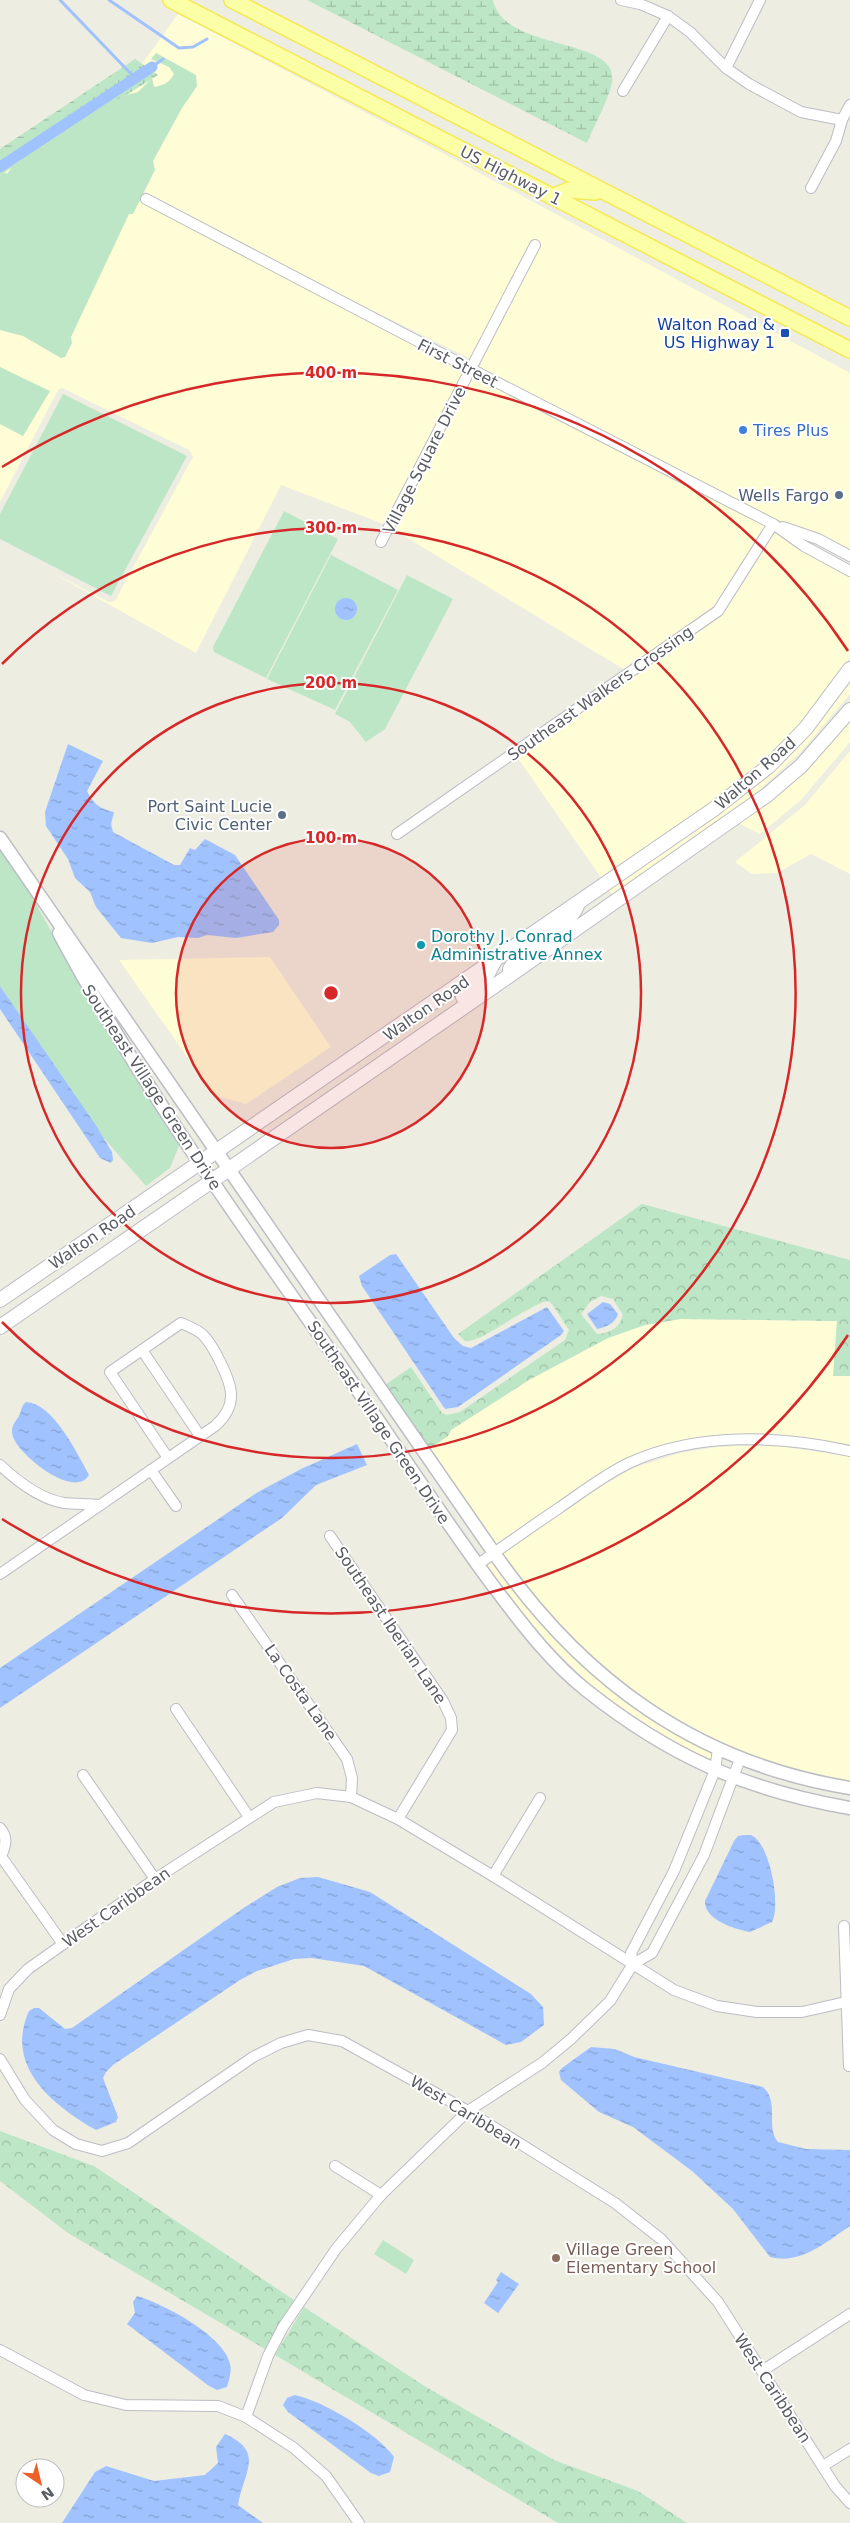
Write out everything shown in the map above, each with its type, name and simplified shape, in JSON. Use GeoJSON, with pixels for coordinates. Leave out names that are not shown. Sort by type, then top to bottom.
{"type":"FeatureCollection","features":[{"type":"Feature","properties":{"kind":"main road","name":"US Highway 1"},"geometry":{"type":"LineString","coordinates":[[171,0],[850,350]]}},
{"type":"Feature","properties":{"kind":"main road","name":"US Highway 1"},"geometry":{"type":"LineString","coordinates":[[232,0],[850,318]]}},
{"type":"Feature","properties":{"kind":"main road"},"geometry":{"type":"LineString","coordinates":[[552,197],[569,190],[602,192]]}},
{"type":"Feature","properties":{"kind":"main road","name":"Walton Road"},"geometry":{"type":"LineString","coordinates":[[0,1300],[218,1152],[714,809],[768,766],[806,728],[850,669]]}},
{"type":"Feature","properties":{"kind":"main road","name":"Walton Road"},"geometry":{"type":"LineString","coordinates":[[0,1326],[503,980],[767,795],[801,766],[850,710]]}},
{"type":"Feature","properties":{"kind":"main road"},"geometry":{"type":"LineString","coordinates":[[503,980],[514,962],[566,923],[580,901]]}},
{"type":"Feature","properties":{"kind":"main road"},"geometry":{"type":"LineString","coordinates":[[416,1039],[430,1023],[485,979],[496,960]]}},
{"type":"Feature","properties":{"kind":"street"},"geometry":{"type":"LineString","coordinates":[[621,0],[640,4],[668,16],[690,32],[726,68],[749,84],[801,112],[842,120]]}},
{"type":"Feature","properties":{"kind":"street"},"geometry":{"type":"LineString","coordinates":[[726,68],[760,0]]}},
{"type":"Feature","properties":{"kind":"street"},"geometry":{"type":"LineString","coordinates":[[623,91],[668,16]]}},
{"type":"Feature","properties":{"kind":"street"},"geometry":{"type":"LineString","coordinates":[[811,188],[836,141],[842,120],[850,105]]}},
{"type":"Feature","properties":{"kind":"street","name":"First Street"},"geometry":{"type":"LineString","coordinates":[[146,199],[470,369],[773,524],[804,546],[850,571]]}},
{"type":"Feature","properties":{"kind":"street","name":"Village Square Drive"},"geometry":{"type":"LineString","coordinates":[[381,542],[535,245]]}},
{"type":"Feature","properties":{"kind":"street","name":"First Street"},"geometry":{"type":"LineString","coordinates":[[773,524],[818,539],[850,556]]}},
{"type":"Feature","properties":{"kind":"street","name":"Southeast Walkers Crossing"},"geometry":{"type":"LineString","coordinates":[[397,834],[718,610],[773,524]]}},
{"type":"Feature","properties":{"kind":"street","name":"Southeast Village Green Drive"},"geometry":{"type":"LineString","coordinates":[[0,838],[494,1554],[536,1610],[583,1659],[630,1699],[718,1749],[740,1759],[781,1773],[850,1788]]}},
{"type":"Feature","properties":{"kind":"street","name":"Southeast Village Green Drive"},"geometry":{"type":"LineString","coordinates":[[36,892],[88,988],[200,1164],[478,1565],[537,1643],[584,1688],[644,1732],[691,1759],[733,1777],[802,1800],[850,1808]]}},
{"type":"Feature","properties":{"kind":"street"},"geometry":{"type":"LineString","coordinates":[[0,1574],[200,1436],[223,1419],[230,1406],[232,1394],[220,1361],[202,1334],[181,1323],[110,1372],[168,1458]]}},
{"type":"Feature","properties":{"kind":"street"},"geometry":{"type":"LineString","coordinates":[[142,1350],[200,1436]]}},
{"type":"Feature","properties":{"kind":"street"},"geometry":{"type":"LineString","coordinates":[[478,1565],[606,1476],[630,1463],[678,1447],[726,1440],[773,1440],[850,1451]]}},
{"type":"Feature","properties":{"kind":"street"},"geometry":{"type":"LineString","coordinates":[[0,1465],[10,1475],[50,1499],[64,1503],[100,1505]]}},
{"type":"Feature","properties":{"kind":"street"},"geometry":{"type":"LineString","coordinates":[[151,1470],[176,1506]]}},
{"type":"Feature","properties":{"kind":"street","name":"Southeast Iberian Lane"},"geometry":{"type":"LineString","coordinates":[[330,1536],[452,1718],[452,1730],[449,1737],[398,1819]]}},
{"type":"Feature","properties":{"kind":"street","name":"La Costa Lane"},"geometry":{"type":"LineString","coordinates":[[232,1595],[346,1759],[352,1778],[351,1797]]}},
{"type":"Feature","properties":{"kind":"street"},"geometry":{"type":"LineString","coordinates":[[176,1709],[249,1816]]}},
{"type":"Feature","properties":{"kind":"street"},"geometry":{"type":"LineString","coordinates":[[633,1964],[631,1953],[674,1871],[715,1770],[718,1749]]}},
{"type":"Feature","properties":{"kind":"street"},"geometry":{"type":"LineString","coordinates":[[246,2417],[268,2356],[283,2327],[336,2249],[381,2195],[468,2111],[542,2063],[571,2040],[610,2001],[633,1964],[652,1953],[704,1855],[740,1759]]}},
{"type":"Feature","properties":{"kind":"street"},"geometry":{"type":"LineString","coordinates":[[83,1775],[155,1879]]}},
{"type":"Feature","properties":{"kind":"street","name":"West Caribbean"},"geometry":{"type":"LineString","coordinates":[[0,2015],[9,1989],[17,1979],[155,1879],[249,1816],[274,1802],[317,1792],[351,1797],[398,1819],[493,1876],[674,1990],[716,2006],[780,2013],[802,2012],[848,2001]]}},
{"type":"Feature","properties":{"kind":"street"},"geometry":{"type":"LineString","coordinates":[[493,1876],[540,1798]]}},
{"type":"Feature","properties":{"kind":"street"},"geometry":{"type":"LineString","coordinates":[[0,1828],[6,1837],[6,1843],[1,1855],[63,1944]]}},
{"type":"Feature","properties":{"kind":"street"},"geometry":{"type":"LineString","coordinates":[[844,1926],[849,2066]]}},
{"type":"Feature","properties":{"kind":"street","name":"West Caribbean"},"geometry":{"type":"LineString","coordinates":[[0,2059],[25,2100],[54,2130],[76,2144],[102,2151],[128,2143],[253,2057],[281,2043],[308,2035],[342,2041],[468,2111],[615,2203],[661,2239],[718,2302],[823,2466],[850,2503]]}},
{"type":"Feature","properties":{"kind":"street"},"geometry":{"type":"LineString","coordinates":[[335,2166],[381,2195]]}},
{"type":"Feature","properties":{"kind":"street"},"geometry":{"type":"LineString","coordinates":[[762,2371],[850,2314]]}},
{"type":"Feature","properties":{"kind":"street"},"geometry":{"type":"LineString","coordinates":[[0,2350],[84,2395],[126,2405],[218,2406],[246,2417],[294,2448],[326,2476],[359,2523]]}},
{"type":"Feature","properties":{"kind":"street"},"geometry":{"type":"LineString","coordinates":[[823,2466],[850,2449]]}},
{"type":"Feature","properties":{"kind":"shaded area"},"geometry":{"type":"Polygon","coordinates":[[[178,14],[450,157],[850,373],[850,549],[820,534],[770,517],[480,368],[481,364],[347,298],[143,191],[139,201],[474,377],[765,526],[714,606],[625,670],[386,525],[281,485],[196,653],[47,570],[109,602],[115,601],[193,457],[189,450],[62,388],[58,390],[0,502],[0,175],[157,75],[142,64],[178,14]]]}},
{"type":"Feature","properties":{"kind":"shaded area"},"geometry":{"type":"Polygon","coordinates":[[[775,532],[802,551],[850,577],[850,657],[842,671],[802,724],[765,761],[710,804],[602,879],[517,757],[723,615],[775,532]]]}},
{"type":"Feature","properties":{"kind":"shaded area"},"geometry":{"type":"Polygon","coordinates":[[[850,680],[850,694],[800,753],[739,808],[613,896],[609,889],[717,814],[850,680]]]}},
{"type":"Feature","properties":{"kind":"shaded area"},"geometry":{"type":"Polygon","coordinates":[[[850,719],[850,742],[801,800],[760,834],[738,823],[850,719]]]}},
{"type":"Feature","properties":{"kind":"shaded area"},"geometry":{"type":"Polygon","coordinates":[[[850,751],[850,874],[811,854],[777,873],[752,874],[735,862],[805,805],[850,751]]]}},
{"type":"Feature","properties":{"kind":"shaded area"},"geometry":{"type":"Polygon","coordinates":[[[270,957],[331,1047],[246,1104],[214,1095],[119,960],[270,957]]]}},
{"type":"Feature","properties":{"kind":"shaded area"},"geometry":{"type":"Polygon","coordinates":[[[680,1319],[837,1321],[833,1376],[850,1376],[850,1445],[773,1434],[726,1434],[676,1442],[627,1458],[595,1476],[494,1545],[429,1449],[448,1436],[451,1430],[529,1380],[608,1338],[645,1325],[680,1319]]]}},
{"type":"Feature","properties":{"kind":"shaded area"},"geometry":{"type":"Polygon","coordinates":[[[773,1445],[850,1457],[850,1782],[782,1768],[719,1744],[633,1694],[586,1655],[540,1606],[501,1555],[602,1486],[633,1468],[680,1453],[716,1447],[773,1445]]]}},
{"type":"Feature","properties":{"kind":"shaded area"},"geometry":{"type":"Polygon","coordinates":[[[493,1562],[532,1614],[580,1664],[628,1704],[712,1752],[710,1762],[646,1727],[594,1689],[526,1620],[486,1567],[493,1562]]]}},
{"type":"Feature","properties":{"kind":"green space"},"geometry":{"type":"Polygon","coordinates":[[[307,0],[493,0],[501,17],[517,28],[537,37],[598,57],[610,67],[612,82],[605,104],[587,143],[307,0]]]}},
{"type":"Feature","properties":{"kind":"green space"},"geometry":{"type":"Polygon","coordinates":[[[156,53],[196,75],[197,86],[182,108],[153,161],[155,170],[133,214],[129,214],[71,337],[72,343],[65,357],[61,358],[23,336],[0,330],[0,175],[5,172],[7,174],[12,167],[43,146],[123,96],[138,92],[152,78],[154,87],[168,82],[174,74],[169,67],[151,59],[156,53]]]}},
{"type":"Feature","properties":{"kind":"green space"},"geometry":{"type":"Polygon","coordinates":[[[135,59],[158,75],[0,175],[0,149],[135,59]]]}},
{"type":"Feature","properties":{"kind":"green space"},"geometry":{"type":"Polygon","coordinates":[[[0,367],[50,391],[23,436],[0,424],[0,367]]]}},
{"type":"Feature","properties":{"kind":"green space"},"geometry":{"type":"Polygon","coordinates":[[[63,394],[187,456],[111,596],[0,539],[0,514],[63,394]]]}},
{"type":"Feature","properties":{"kind":"green space"},"geometry":{"type":"Polygon","coordinates":[[[284,511],[338,539],[266,678],[214,652],[213,647],[284,511]]]}},
{"type":"Feature","properties":{"kind":"green space"},"geometry":{"type":"Polygon","coordinates":[[[331,555],[398,590],[335,710],[267,679],[331,555]]]}},
{"type":"Feature","properties":{"kind":"green space"},"geometry":{"type":"Polygon","coordinates":[[[407,575],[453,599],[385,729],[366,742],[350,722],[335,714],[407,575]]]}},
{"type":"Feature","properties":{"kind":"green space"},"geometry":{"type":"Polygon","coordinates":[[[0,848],[17,871],[124,1059],[180,1143],[170,1168],[146,1186],[101,1135],[0,986],[0,848]]]}},
{"type":"Feature","properties":{"kind":"green space"},"geometry":{"type":"Polygon","coordinates":[[[642,1204],[850,1260],[850,1376],[833,1376],[837,1321],[680,1319],[645,1325],[608,1338],[529,1380],[451,1430],[448,1436],[429,1449],[385,1385],[411,1367],[442,1413],[447,1415],[460,1412],[565,1340],[569,1330],[548,1301],[528,1309],[482,1337],[465,1341],[458,1334],[642,1204]],[[601,1296],[590,1302],[581,1314],[597,1334],[614,1329],[622,1320],[623,1315],[613,1299],[601,1296]]]}},
{"type":"Feature","properties":{"kind":"green space"},"geometry":{"type":"Polygon","coordinates":[[[0,2131],[94,2166],[294,2300],[265,2349],[68,2233],[0,2181],[0,2131]]]}},
{"type":"Feature","properties":{"kind":"green space"},"geometry":{"type":"Polygon","coordinates":[[[383,2240],[414,2260],[406,2274],[374,2254],[383,2240]]]}},
{"type":"Feature","properties":{"kind":"green space"},"geometry":{"type":"Polygon","coordinates":[[[304,2307],[426,2387],[554,2460],[638,2491],[687,2523],[558,2523],[275,2355],[304,2307]]]}},
{"type":"Feature","properties":{"kind":"water"},"geometry":{"type":"Polygon","coordinates":[[[346,598],[354,601],[357,609],[354,617],[346,620],[338,617],[335,609],[338,601],[346,598]]]}},
{"type":"Feature","properties":{"kind":"water"},"geometry":{"type":"Polygon","coordinates":[[[68,744],[103,761],[87,791],[98,805],[114,812],[111,824],[113,832],[174,865],[180,865],[190,848],[195,850],[205,839],[235,855],[279,920],[279,925],[273,932],[236,938],[207,935],[198,938],[178,937],[152,943],[121,938],[96,907],[90,892],[75,878],[68,859],[46,826],[45,812],[68,744]]]}},
{"type":"Feature","properties":{"kind":"water"},"geometry":{"type":"Polygon","coordinates":[[[0,986],[95,1124],[112,1152],[113,1160],[111,1163],[100,1158],[0,1009],[0,986]]]}},
{"type":"Feature","properties":{"kind":"water"},"geometry":{"type":"Polygon","coordinates":[[[396,1254],[454,1338],[463,1346],[471,1348],[547,1307],[564,1331],[561,1335],[458,1407],[445,1409],[362,1286],[359,1276],[390,1255],[396,1254]]]}},
{"type":"Feature","properties":{"kind":"water"},"geometry":{"type":"Polygon","coordinates":[[[603,1302],[610,1304],[618,1314],[610,1324],[597,1329],[587,1314],[603,1302]]]}},
{"type":"Feature","properties":{"kind":"water"},"geometry":{"type":"Polygon","coordinates":[[[26,1402],[46,1411],[63,1431],[89,1475],[82,1481],[72,1482],[60,1479],[36,1464],[17,1445],[12,1433],[13,1428],[26,1402]]]}},
{"type":"Feature","properties":{"kind":"water"},"geometry":{"type":"Polygon","coordinates":[[[357,1444],[367,1465],[316,1485],[282,1518],[0,1708],[0,1668],[258,1492],[301,1469],[357,1444]]]}},
{"type":"Feature","properties":{"kind":"water"},"geometry":{"type":"Polygon","coordinates":[[[751,1835],[758,1840],[764,1850],[772,1875],[775,1902],[772,1922],[750,1932],[736,1929],[715,1918],[706,1908],[705,1901],[734,1841],[738,1836],[751,1835]]]}},
{"type":"Feature","properties":{"kind":"water"},"geometry":{"type":"Polygon","coordinates":[[[318,1877],[370,1892],[531,1994],[543,2007],[544,2025],[521,2042],[506,2045],[364,1966],[312,1958],[294,1959],[257,1971],[240,1980],[113,2065],[103,2078],[118,2117],[116,2122],[96,2130],[63,2109],[37,2082],[28,2066],[23,2049],[23,2031],[29,2011],[39,2008],[65,2029],[72,2028],[245,1907],[277,1887],[300,1878],[318,1877]]]}},
{"type":"Feature","properties":{"kind":"water"},"geometry":{"type":"Polygon","coordinates":[[[591,2047],[615,2049],[634,2057],[763,2087],[771,2100],[774,2136],[778,2142],[806,2149],[850,2150],[850,2226],[803,2255],[781,2259],[770,2257],[733,2209],[692,2171],[633,2127],[599,2112],[561,2080],[559,2072],[562,2068],[591,2047]]]}},
{"type":"Feature","properties":{"kind":"water"},"geometry":{"type":"Polygon","coordinates":[[[501,2272],[519,2284],[498,2313],[484,2303],[498,2282],[496,2280],[501,2272]]]}},
{"type":"Feature","properties":{"kind":"water"},"geometry":{"type":"Polygon","coordinates":[[[137,2296],[176,2313],[205,2332],[217,2343],[226,2353],[231,2367],[227,2387],[217,2390],[209,2386],[127,2324],[135,2313],[133,2302],[137,2296]]]}},
{"type":"Feature","properties":{"kind":"water"},"geometry":{"type":"Polygon","coordinates":[[[295,2395],[320,2404],[363,2428],[394,2457],[390,2472],[379,2476],[371,2473],[288,2412],[283,2405],[287,2398],[295,2395]]]}},
{"type":"Feature","properties":{"kind":"water"},"geometry":{"type":"Polygon","coordinates":[[[225,2434],[238,2441],[245,2448],[248,2456],[249,2464],[238,2505],[263,2523],[62,2523],[95,2472],[106,2466],[154,2481],[205,2475],[218,2463],[216,2447],[225,2434]]]}},
{"type":"Feature","properties":{"kind":"waterway"},"geometry":{"type":"LineString","coordinates":[[60,0],[135,78]]}},
{"type":"Feature","properties":{"kind":"waterway"},"geometry":{"type":"LineString","coordinates":[[109,0],[179,48],[193,47],[207,39]]}},
{"type":"Feature","properties":{"kind":"waterway"},"geometry":{"type":"LineString","coordinates":[[152,67],[163,59]]}},
{"type":"Feature","properties":{"kind":"waterway"},"geometry":{"type":"LineString","coordinates":[[0,167],[152,67]]}},
{"type":"Feature","properties":{"kind":"place","name":"Walton Road & US Highway 1"},"geometry":{"type":"Point","coordinates":[785,333]}},
{"type":"Feature","properties":{"kind":"place","name":"Tires Plus"},"geometry":{"type":"Point","coordinates":[743,430]}},
{"type":"Feature","properties":{"kind":"place","name":"Wells Fargo"},"geometry":{"type":"Point","coordinates":[839,495]}},
{"type":"Feature","properties":{"kind":"place","name":"Port Saint Lucie Civic Center"},"geometry":{"type":"Point","coordinates":[282,815]}},
{"type":"Feature","properties":{"kind":"place","name":"Dorothy J. Conrad Administrative Annex"},"geometry":{"type":"Point","coordinates":[421,945]}},
{"type":"Feature","properties":{"kind":"place","name":"Village Green Elementary School"},"geometry":{"type":"Point","coordinates":[556,2258]}}]}
